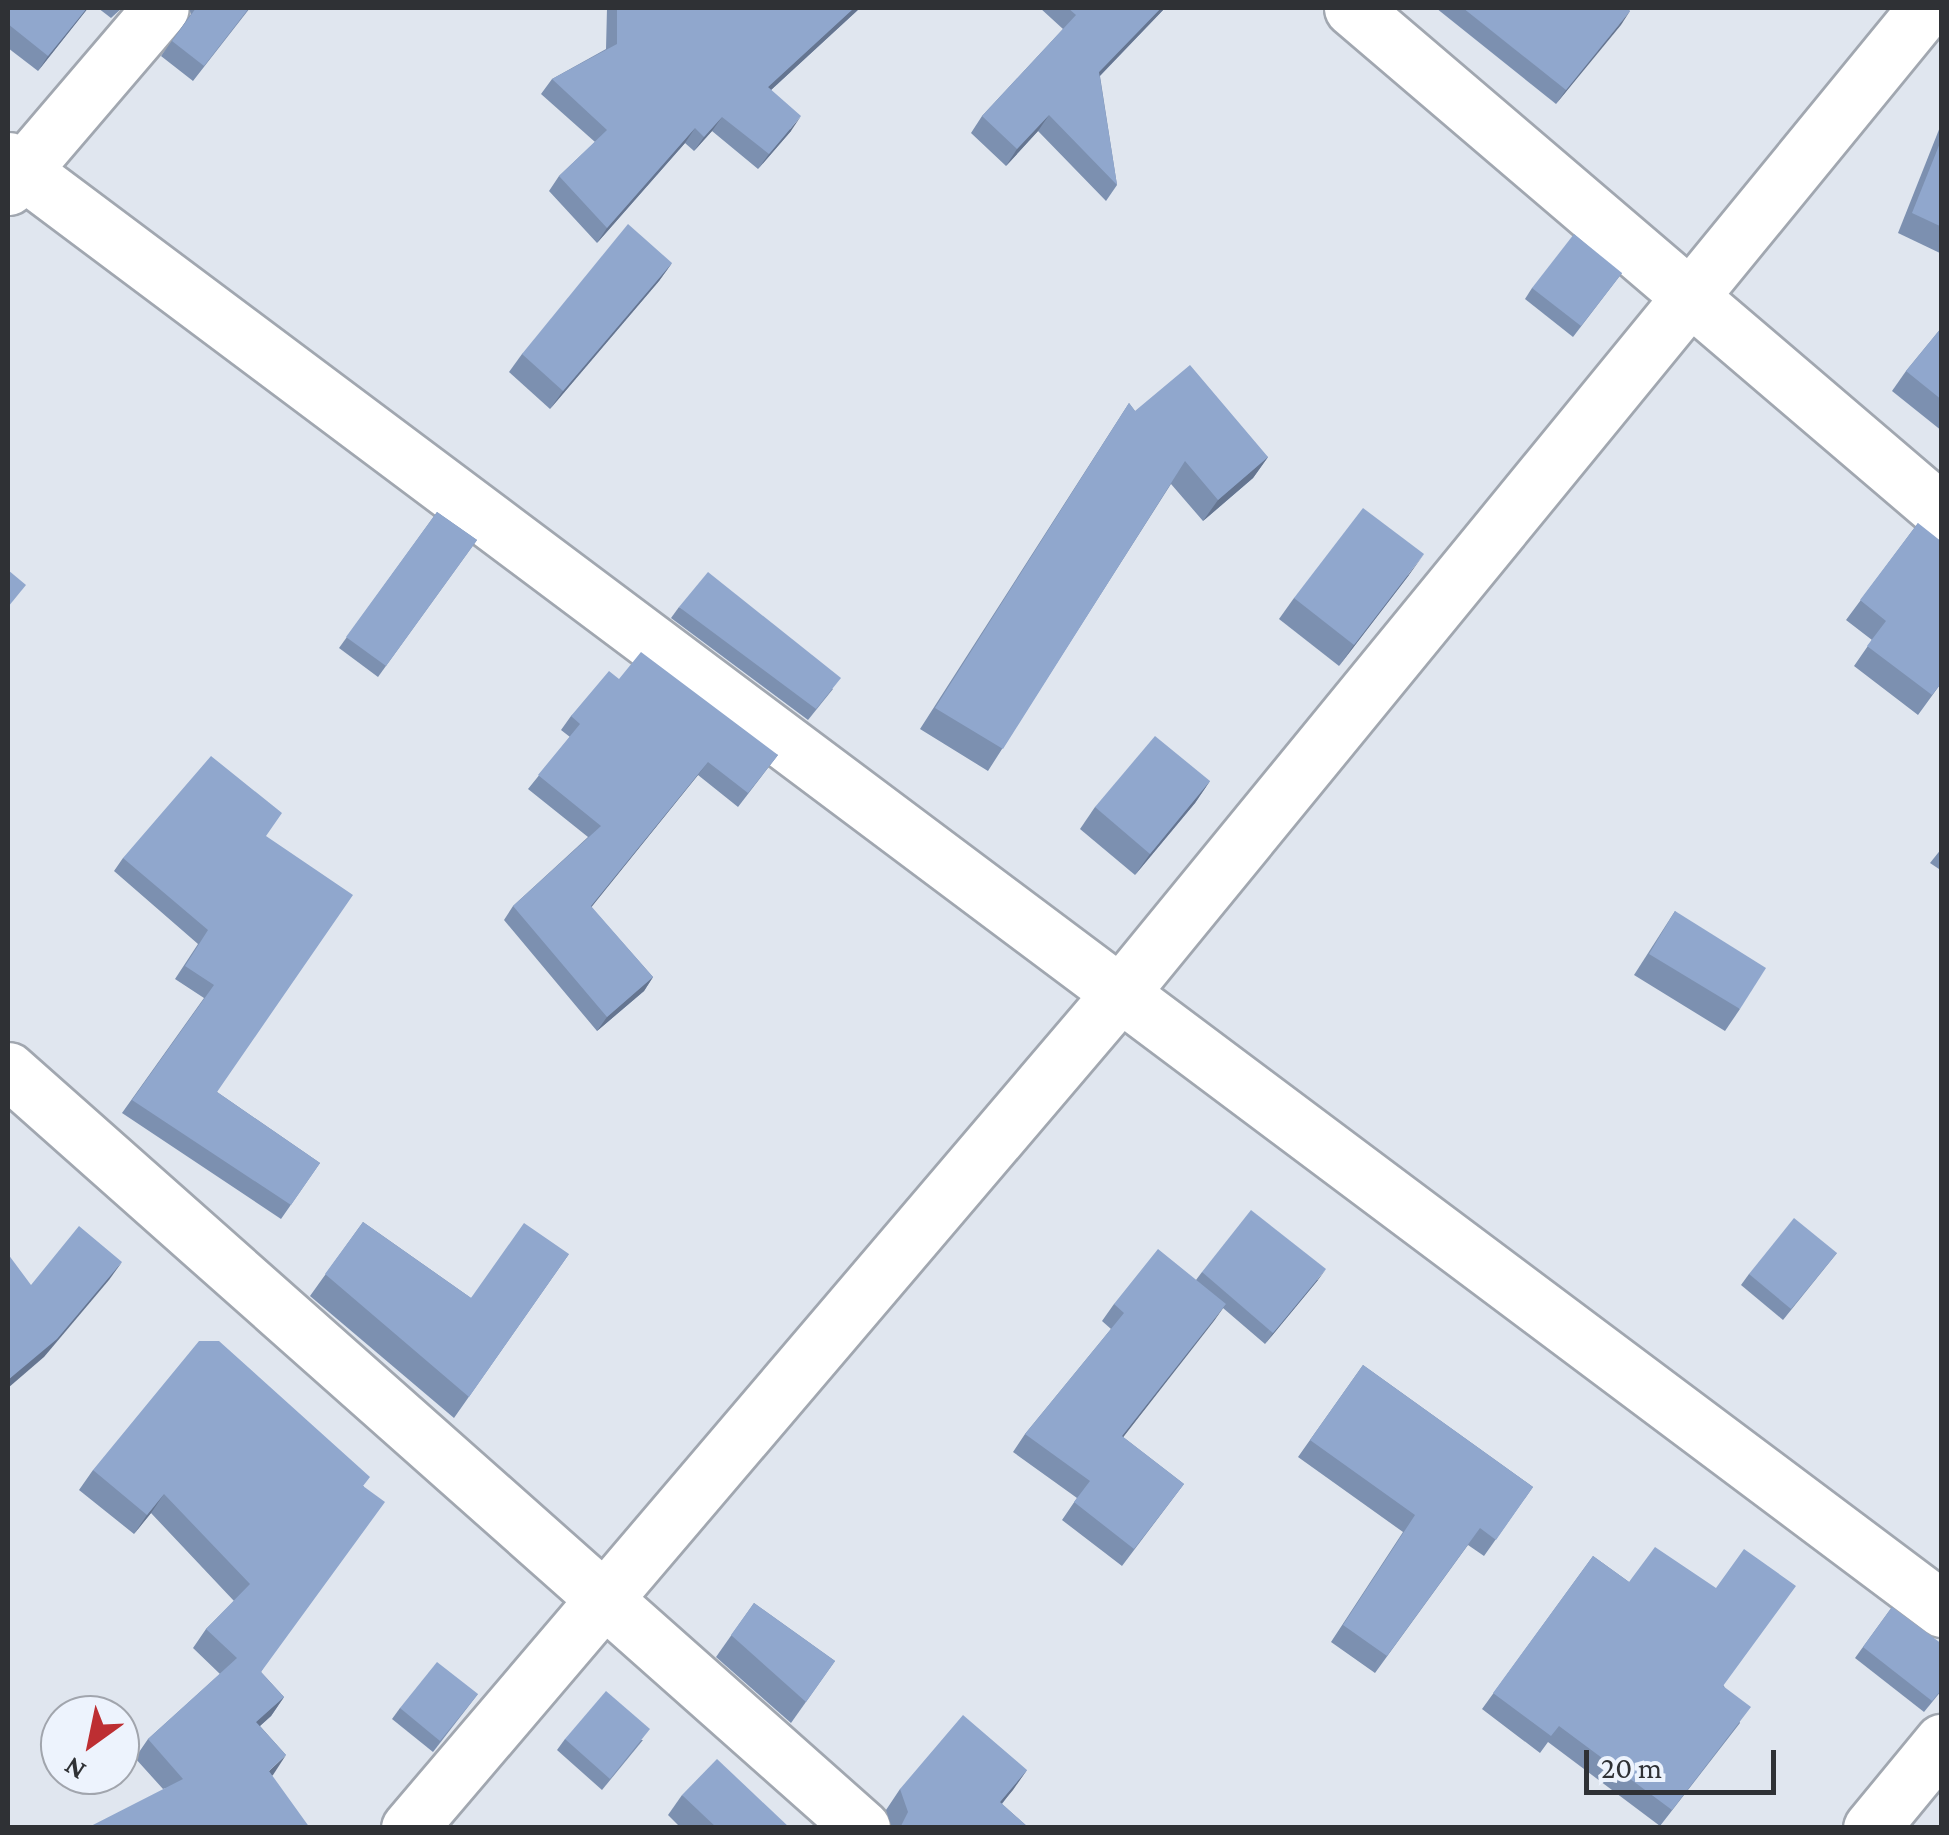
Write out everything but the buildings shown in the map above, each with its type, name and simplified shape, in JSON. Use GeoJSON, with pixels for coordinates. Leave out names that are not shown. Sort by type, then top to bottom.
{"type":"FeatureCollection","features":[{"type":"Feature","properties":{"kind":"street"},"geometry":{"type":"LineString","coordinates":[[162,8],[12,173],[1121,992],[1942,1609]]}},
{"type":"Feature","properties":{"kind":"street"},"geometry":{"type":"LineString","coordinates":[[1352,8],[1688,300],[1942,512]]}},
{"type":"Feature","properties":{"kind":"street"},"geometry":{"type":"LineString","coordinates":[[409,1828],[1121,992],[1926,8]]}},
{"type":"Feature","properties":{"kind":"street"},"geometry":{"type":"LineString","coordinates":[[8,1070],[862,1828]]}},
{"type":"Feature","properties":{"kind":"street"},"geometry":{"type":"LineString","coordinates":[[1871,1828],[1942,1742]]}}]}
